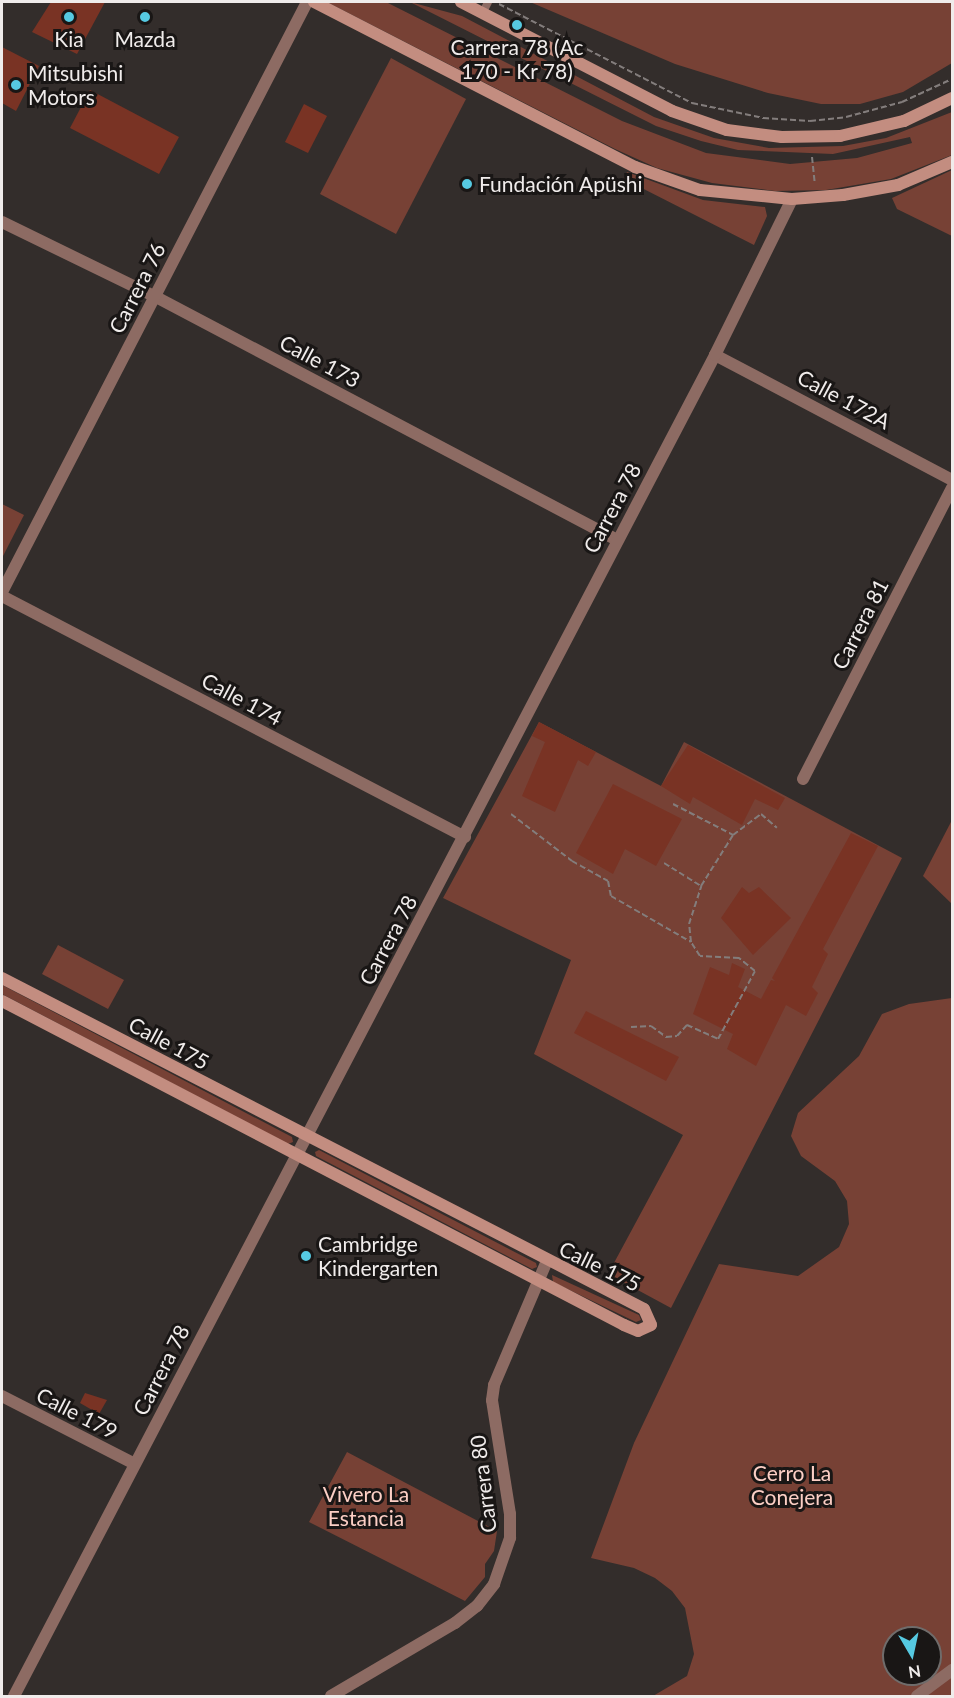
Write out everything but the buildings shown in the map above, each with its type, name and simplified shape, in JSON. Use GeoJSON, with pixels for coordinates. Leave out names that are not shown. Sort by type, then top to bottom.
{"type":"FeatureCollection","features":[{"type":"Feature","properties":{"kind":"street","name":"Carrera 76"},"geometry":{"type":"LineString","coordinates":[[2,594],[307,2]]}},
{"type":"Feature","properties":{"kind":"street"},"geometry":{"type":"LineString","coordinates":[[314,2],[635,167],[700,189],[792,199],[816,198],[898,184],[952,162]]}},
{"type":"Feature","properties":{"kind":"street"},"geometry":{"type":"LineString","coordinates":[[461,2],[485,7],[672,111],[727,130],[782,137],[840,136],[904,121],[952,98]]}},
{"type":"Feature","properties":{"kind":"street","name":"Carrera 78"},"geometry":{"type":"LineString","coordinates":[[14,1696],[465,837],[617,540],[715,355],[792,199]]}},
{"type":"Feature","properties":{"kind":"street","name":"Calle 173"},"geometry":{"type":"LineString","coordinates":[[2,222],[156,297],[617,540]]}},
{"type":"Feature","properties":{"kind":"street","name":"Calle 172A"},"geometry":{"type":"LineString","coordinates":[[715,355],[952,480]]}},
{"type":"Feature","properties":{"kind":"street","name":"Carrera 81"},"geometry":{"type":"LineString","coordinates":[[804,779],[952,488]]}},
{"type":"Feature","properties":{"kind":"street","name":"Calle 174"},"geometry":{"type":"LineString","coordinates":[[2,594],[465,837]]}},
{"type":"Feature","properties":{"kind":"street","name":"Calle 175"},"geometry":{"type":"LineString","coordinates":[[2,978],[547,1262],[644,1310],[651,1324],[643,1331],[633,1330],[2,1001]]}},
{"type":"Feature","properties":{"kind":"street","name":"Carrera 80"},"geometry":{"type":"LineString","coordinates":[[331,1696],[455,1623],[477,1606],[494,1584],[510,1538],[510,1514],[492,1400],[494,1385],[547,1262]]}},
{"type":"Feature","properties":{"kind":"street","name":"Calle 179"},"geometry":{"type":"LineString","coordinates":[[2,1396],[135,1464]]}},
{"type":"Feature","properties":{"kind":"street"},"geometry":{"type":"LineString","coordinates":[[916,1696],[952,1670]]}},
{"type":"Feature","properties":{"kind":"path"},"geometry":{"type":"LineString","coordinates":[[495,2],[692,103],[763,118],[810,121],[846,117],[902,102],[952,79]]}},
{"type":"Feature","properties":{"kind":"path"},"geometry":{"type":"LineString","coordinates":[[812,157],[816,198]]}},
{"type":"Feature","properties":{"kind":"path"},"geometry":{"type":"LineString","coordinates":[[673,804],[733,835]]}},
{"type":"Feature","properties":{"kind":"path"},"geometry":{"type":"LineString","coordinates":[[511,814],[572,861],[608,881],[611,896],[691,942]]}},
{"type":"Feature","properties":{"kind":"path"},"geometry":{"type":"LineString","coordinates":[[631,1027],[651,1026],[666,1036],[676,1036],[687,1025],[718,1039],[755,971],[739,958],[700,956],[691,942],[689,924],[701,886],[733,835],[761,814],[777,828]]}},
{"type":"Feature","properties":{"kind":"path"},"geometry":{"type":"LineString","coordinates":[[664,863],[701,886]]}},
{"type":"Feature","properties":{"kind":"green space"},"geometry":{"type":"Polygon","coordinates":[[[327,2],[386,2],[622,121],[706,153],[790,164],[857,158],[912,143],[910,137],[833,154],[738,150],[701,141],[656,126],[410,2],[462,16],[654,117],[714,138],[769,148],[843,146],[886,138],[952,112],[952,155],[891,179],[826,190],[775,191],[712,183],[657,168],[615,149],[327,2]]]}},
{"type":"Feature","properties":{"kind":"green space"},"geometry":{"type":"Polygon","coordinates":[[[530,2],[952,2],[952,63],[903,92],[860,104],[821,104],[768,93],[675,64],[530,2]]]}},
{"type":"Feature","properties":{"kind":"green space"},"geometry":{"type":"Polygon","coordinates":[[[391,58],[466,99],[396,234],[320,194],[391,58]]]}},
{"type":"Feature","properties":{"kind":"green space"},"geometry":{"type":"Polygon","coordinates":[[[952,170],[952,236],[897,209],[892,198],[952,170]]]}},
{"type":"Feature","properties":{"kind":"green space"},"geometry":{"type":"Polygon","coordinates":[[[627,172],[703,200],[765,207],[767,216],[754,245],[624,179],[627,172]]]}},
{"type":"Feature","properties":{"kind":"green space"},"geometry":{"type":"Polygon","coordinates":[[[2,504],[24,515],[2,558],[2,504]]]}},
{"type":"Feature","properties":{"kind":"green space"},"geometry":{"type":"Polygon","coordinates":[[[539,722],[661,786],[684,742],[902,858],[671,1308],[608,1274],[683,1135],[534,1054],[571,960],[443,898],[539,722]]]}},
{"type":"Feature","properties":{"kind":"green space"},"geometry":{"type":"Polygon","coordinates":[[[952,820],[952,904],[923,876],[952,820]]]}},
{"type":"Feature","properties":{"kind":"green space"},"geometry":{"type":"Polygon","coordinates":[[[58,945],[124,980],[108,1009],[42,974],[58,945]]]}},
{"type":"Feature","properties":{"kind":"green space"},"geometry":{"type":"Polygon","coordinates":[[[2,985],[292,1137],[293,1142],[288,1144],[2,994],[2,985]]]}},
{"type":"Feature","properties":{"kind":"green space","name":"Cerro La Conejera"},"geometry":{"type":"Polygon","coordinates":[[[952,998],[952,1696],[653,1696],[687,1676],[694,1654],[685,1608],[672,1591],[655,1578],[634,1568],[591,1558],[634,1443],[719,1264],[798,1276],[839,1247],[849,1224],[847,1201],[835,1181],[801,1156],[791,1136],[798,1113],[859,1056],[882,1014],[909,1004],[952,998]]]}},
{"type":"Feature","properties":{"kind":"green space"},"geometry":{"type":"Polygon","coordinates":[[[319,1150],[536,1263],[537,1267],[532,1269],[316,1156],[315,1152],[319,1150]]]}},
{"type":"Feature","properties":{"kind":"green space"},"geometry":{"type":"Polygon","coordinates":[[[552,1275],[639,1315],[641,1320],[636,1322],[553,1282],[552,1275]]]}},
{"type":"Feature","properties":{"kind":"green space","name":"Vivero La Estancia"},"geometry":{"type":"Polygon","coordinates":[[[347,1452],[497,1531],[494,1551],[485,1564],[485,1577],[465,1601],[309,1522],[347,1452]]]}},
{"type":"Feature","properties":{"kind":"place","name":"Kia"},"geometry":{"type":"Point","coordinates":[69,17]}},
{"type":"Feature","properties":{"kind":"place","name":"Mazda"},"geometry":{"type":"Point","coordinates":[145,17]}},
{"type":"Feature","properties":{"kind":"place","name":"Carrera 78 (Ac 170 - Kr 78)"},"geometry":{"type":"Point","coordinates":[517,25]}},
{"type":"Feature","properties":{"kind":"place","name":"Mitsubishi Motors"},"geometry":{"type":"Point","coordinates":[16,85]}},
{"type":"Feature","properties":{"kind":"place","name":"Fundación Apüshi"},"geometry":{"type":"Point","coordinates":[467,184]}},
{"type":"Feature","properties":{"kind":"place","name":"Cambridge Kindergarten"},"geometry":{"type":"Point","coordinates":[306,1256]}}]}
